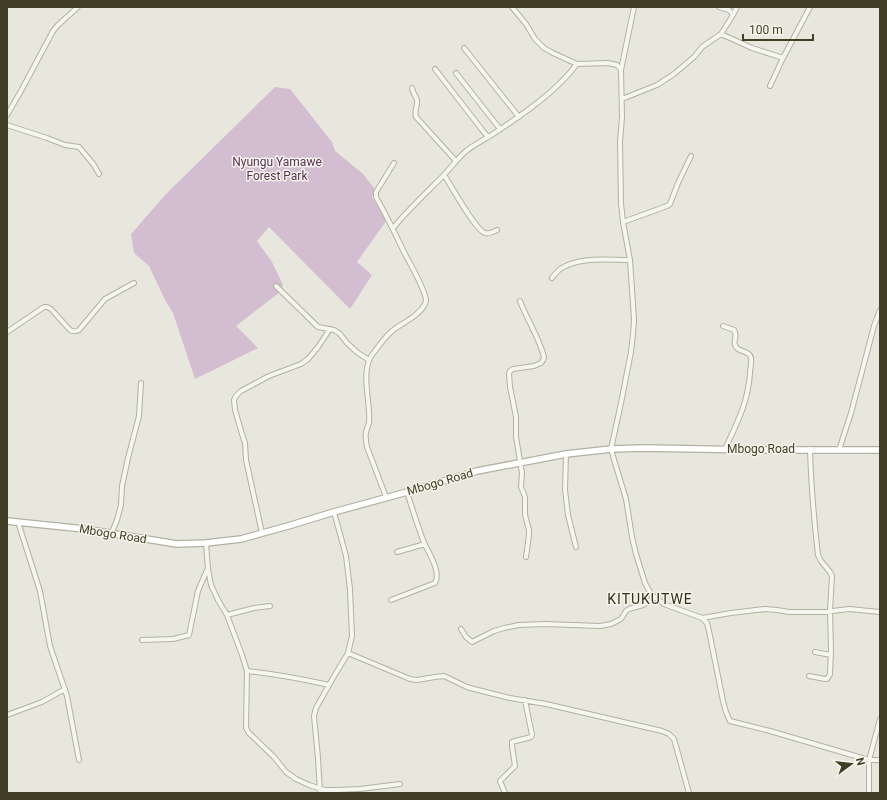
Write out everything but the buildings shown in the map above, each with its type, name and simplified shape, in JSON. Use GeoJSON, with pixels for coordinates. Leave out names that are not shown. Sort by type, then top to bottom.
{"type":"FeatureCollection","features":[{"type":"Feature","properties":{"kind":"main road","name":"Mbogo Road"},"geometry":{"type":"LineString","coordinates":[[7,521],[84,529],[177,544],[206,543],[241,538],[262,533],[477,471],[566,454],[611,449],[644,448],[880,450]]}},
{"type":"Feature","properties":{"kind":"street"},"geometry":{"type":"LineString","coordinates":[[7,115],[53,31],[78,7]]}},
{"type":"Feature","properties":{"kind":"street"},"geometry":{"type":"LineString","coordinates":[[512,7],[526,24],[535,39],[552,54],[577,64],[608,63],[617,65],[621,70]]}},
{"type":"Feature","properties":{"kind":"street"},"geometry":{"type":"LineString","coordinates":[[634,7],[621,70],[622,117],[620,148],[621,203],[630,260],[634,304],[633,334],[621,404],[611,449],[626,499],[632,537],[645,583],[651,594],[664,604],[702,618],[706,623],[709,631],[723,701],[730,721],[870,760],[880,760]]}},
{"type":"Feature","properties":{"kind":"street"},"geometry":{"type":"LineString","coordinates":[[719,7],[729,10],[733,15]]}},
{"type":"Feature","properties":{"kind":"street"},"geometry":{"type":"LineString","coordinates":[[622,98],[657,85],[674,74],[694,57],[702,47],[721,34],[737,7]]}},
{"type":"Feature","properties":{"kind":"street"},"geometry":{"type":"LineString","coordinates":[[770,86],[810,7]]}},
{"type":"Feature","properties":{"kind":"street"},"geometry":{"type":"LineString","coordinates":[[721,34],[752,48],[783,58]]}},
{"type":"Feature","properties":{"kind":"street"},"geometry":{"type":"LineString","coordinates":[[464,48],[519,117]]}},
{"type":"Feature","properties":{"kind":"street"},"geometry":{"type":"LineString","coordinates":[[393,228],[456,160],[465,152],[519,117],[557,87],[577,64]]}},
{"type":"Feature","properties":{"kind":"street"},"geometry":{"type":"LineString","coordinates":[[435,68],[488,137]]}},
{"type":"Feature","properties":{"kind":"street"},"geometry":{"type":"LineString","coordinates":[[456,73],[500,129]]}},
{"type":"Feature","properties":{"kind":"street"},"geometry":{"type":"LineString","coordinates":[[412,88],[413,94],[418,102],[414,111],[416,116],[456,160]]}},
{"type":"Feature","properties":{"kind":"street"},"geometry":{"type":"LineString","coordinates":[[7,125],[65,145],[79,147],[94,165],[99,174]]}},
{"type":"Feature","properties":{"kind":"street"},"geometry":{"type":"LineString","coordinates":[[623,222],[668,206],[691,156]]}},
{"type":"Feature","properties":{"kind":"street"},"geometry":{"type":"LineString","coordinates":[[386,497],[367,447],[366,440],[366,432],[369,422],[366,385],[369,360],[391,332],[417,313],[424,306],[426,301],[423,291],[393,228],[376,197],[376,192],[394,163]]}},
{"type":"Feature","properties":{"kind":"street"},"geometry":{"type":"LineString","coordinates":[[444,174],[472,219],[480,229],[487,233],[497,230]]}},
{"type":"Feature","properties":{"kind":"street"},"geometry":{"type":"LineString","coordinates":[[552,278],[559,270],[568,265],[586,260],[630,260]]}},
{"type":"Feature","properties":{"kind":"street"},"geometry":{"type":"LineString","coordinates":[[7,332],[47,306],[70,330],[76,332],[105,299],[134,283]]}},
{"type":"Feature","properties":{"kind":"street"},"geometry":{"type":"LineString","coordinates":[[276,286],[318,327],[334,330],[339,333],[358,353],[369,360]]}},
{"type":"Feature","properties":{"kind":"street"},"geometry":{"type":"LineString","coordinates":[[520,301],[544,357],[541,363],[534,366],[513,369],[509,374],[516,417],[516,437],[522,473],[521,487],[525,496],[525,515],[529,530],[526,557]]}},
{"type":"Feature","properties":{"kind":"street"},"geometry":{"type":"LineString","coordinates":[[839,450],[851,413],[874,326],[880,310]]}},
{"type":"Feature","properties":{"kind":"street"},"geometry":{"type":"LineString","coordinates":[[723,326],[734,330],[736,337],[734,343],[735,347],[749,354],[751,358],[747,395],[742,412],[725,449]]}},
{"type":"Feature","properties":{"kind":"street"},"geometry":{"type":"LineString","coordinates":[[262,533],[246,460],[246,443],[235,410],[234,400],[241,392],[268,376],[301,364],[308,359],[330,329]]}},
{"type":"Feature","properties":{"kind":"street"},"geometry":{"type":"LineString","coordinates":[[111,534],[121,505],[122,486],[139,416],[141,384]]}},
{"type":"Feature","properties":{"kind":"street"},"geometry":{"type":"LineString","coordinates":[[809,676],[827,679],[830,674],[830,611],[832,576],[820,561],[818,555],[813,513],[810,449]]}},
{"type":"Feature","properties":{"kind":"street"},"geometry":{"type":"LineString","coordinates":[[566,454],[566,503],[576,547]]}},
{"type":"Feature","properties":{"kind":"street"},"geometry":{"type":"LineString","coordinates":[[391,600],[435,584],[437,578],[433,560],[425,544],[407,492]]}},
{"type":"Feature","properties":{"kind":"street"},"geometry":{"type":"LineString","coordinates":[[320,791],[314,716],[316,708],[348,653],[351,644],[352,628],[350,588],[345,552],[334,512]]}},
{"type":"Feature","properties":{"kind":"street"},"geometry":{"type":"LineString","coordinates":[[18,522],[40,591],[50,646],[65,689],[79,760]]}},
{"type":"Feature","properties":{"kind":"street"},"geometry":{"type":"LineString","coordinates":[[206,543],[211,585],[227,616],[247,671],[247,731],[271,754],[286,772],[320,791],[360,789],[400,784]]}},
{"type":"Feature","properties":{"kind":"street"},"geometry":{"type":"LineString","coordinates":[[397,552],[425,544]]}},
{"type":"Feature","properties":{"kind":"street"},"geometry":{"type":"LineString","coordinates":[[142,640],[173,638],[189,635],[198,591],[208,569]]}},
{"type":"Feature","properties":{"kind":"street"},"geometry":{"type":"LineString","coordinates":[[461,630],[472,642],[494,631],[519,625],[545,624],[600,626],[621,619],[629,609],[643,605],[655,597]]}},
{"type":"Feature","properties":{"kind":"street"},"geometry":{"type":"LineString","coordinates":[[227,616],[254,608],[270,606]]}},
{"type":"Feature","properties":{"kind":"street"},"geometry":{"type":"LineString","coordinates":[[702,618],[731,612],[765,609],[789,612],[824,612],[849,609],[880,612]]}},
{"type":"Feature","properties":{"kind":"street"},"geometry":{"type":"LineString","coordinates":[[815,652],[831,655]]}},
{"type":"Feature","properties":{"kind":"street"},"geometry":{"type":"LineString","coordinates":[[348,653],[410,679],[417,680],[435,676],[444,676],[467,687],[510,698],[546,704],[670,734],[674,739],[689,793]]}},
{"type":"Feature","properties":{"kind":"street"},"geometry":{"type":"LineString","coordinates":[[247,671],[291,677],[329,685]]}},
{"type":"Feature","properties":{"kind":"street"},"geometry":{"type":"LineString","coordinates":[[7,715],[42,702],[65,689]]}},
{"type":"Feature","properties":{"kind":"street"},"geometry":{"type":"LineString","coordinates":[[505,793],[500,781],[515,766],[512,742],[532,735],[525,700]]}},
{"type":"Feature","properties":{"kind":"street"},"geometry":{"type":"LineString","coordinates":[[869,793],[870,760],[880,719]]}},
{"type":"Feature","properties":{"kind":"green space","name":"Nyungu Yamawe Forest Park"},"geometry":{"type":"Polygon","coordinates":[[[275,87],[290,89],[332,142],[335,151],[362,173],[375,189],[372,197],[386,221],[357,262],[372,275],[350,309],[269,227],[257,241],[272,262],[283,285],[280,292],[236,326],[258,348],[195,379],[173,313],[165,300],[149,266],[134,253],[131,234],[166,194],[275,87]]]}},
{"type":"Feature","properties":{"kind":"district","name":"KITUKUTWE"},"geometry":{"type":"Point","coordinates":[650,599]}}]}
